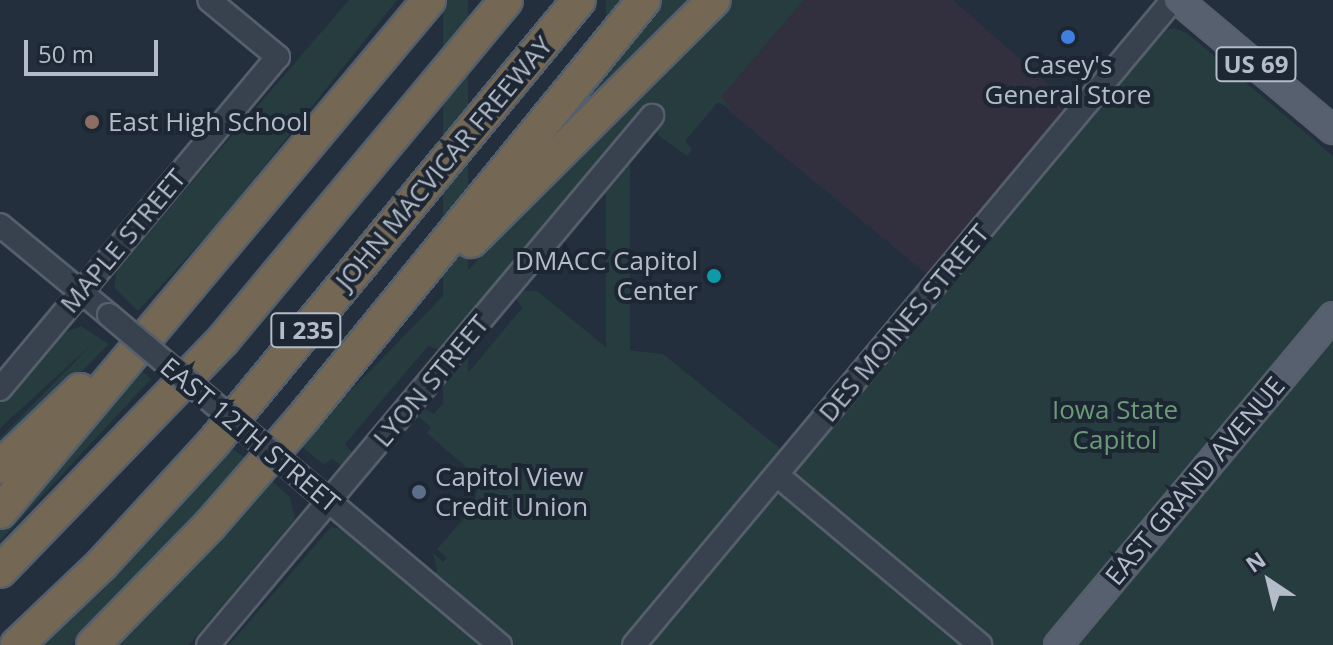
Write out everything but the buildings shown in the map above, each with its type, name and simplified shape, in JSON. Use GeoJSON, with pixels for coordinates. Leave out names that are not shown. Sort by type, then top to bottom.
{"type":"FeatureCollection","features":[{"type":"Feature","properties":{"kind":"highway"},"geometry":{"type":"LineString","coordinates":[[344,104],[417,0]]}},
{"type":"Feature","properties":{"kind":"highway"},"geometry":{"type":"LineString","coordinates":[[0,512],[236,235],[429,0]]}},
{"type":"Feature","properties":{"kind":"highway","name":"I 235"},"geometry":{"type":"LineString","coordinates":[[0,571],[223,340],[506,0]]}},
{"type":"Feature","properties":{"kind":"highway","name":"JOHN MACVICAR FREEWAY"},"geometry":{"type":"LineString","coordinates":[[17,645],[101,565],[214,442],[579,0]]}},
{"type":"Feature","properties":{"kind":"highway"},"geometry":{"type":"LineString","coordinates":[[93,645],[211,524],[351,362],[644,0]]}},
{"type":"Feature","properties":{"kind":"highway"},"geometry":{"type":"LineString","coordinates":[[351,362],[714,0]]}},
{"type":"Feature","properties":{"kind":"highway"},"geometry":{"type":"LineString","coordinates":[[0,467],[236,235]]}},
{"type":"Feature","properties":{"kind":"main road","name":"US 69"},"geometry":{"type":"LineString","coordinates":[[1176,0],[1333,130]]}},
{"type":"Feature","properties":{"kind":"main road","name":"EAST GRAND AVENUE"},"geometry":{"type":"LineString","coordinates":[[1058,645],[1333,316]]}},
{"type":"Feature","properties":{"kind":"street","name":"MAPLE STREET"},"geometry":{"type":"LineString","coordinates":[[0,389],[278,57],[209,0]]}},
{"type":"Feature","properties":{"kind":"street","name":"DES MOINES STREET"},"geometry":{"type":"LineString","coordinates":[[634,645],[1176,0]]}},
{"type":"Feature","properties":{"kind":"street","name":"LYON STREET"},"geometry":{"type":"LineString","coordinates":[[208,645],[652,116]]}},
{"type":"Feature","properties":{"kind":"street","name":"EAST 12TH STREET"},"geometry":{"type":"LineString","coordinates":[[0,225],[500,645]]}},
{"type":"Feature","properties":{"kind":"street"},"geometry":{"type":"LineString","coordinates":[[777,475],[980,645]]}},
{"type":"Feature","properties":{"kind":"shaded area"},"geometry":{"type":"Polygon","coordinates":[[[804,0],[953,0],[1064,98],[1074,101],[928,275],[729,111],[721,97],[804,0]]]}},
{"type":"Feature","properties":{"kind":"green space"},"geometry":{"type":"Polygon","coordinates":[[[349,0],[397,0],[222,219],[138,311],[114,287],[117,269],[349,0]]]}},
{"type":"Feature","properties":{"kind":"green space"},"geometry":{"type":"Polygon","coordinates":[[[443,0],[468,0],[468,434],[443,434],[443,0]]]}},
{"type":"Feature","properties":{"kind":"green space"},"geometry":{"type":"Polygon","coordinates":[[[606,0],[630,0],[630,538],[606,538],[606,0]]]}},
{"type":"Feature","properties":{"kind":"green space"},"geometry":{"type":"Polygon","coordinates":[[[660,0],[695,0],[523,175],[595,78],[660,0]]]}},
{"type":"Feature","properties":{"kind":"green space"},"geometry":{"type":"Polygon","coordinates":[[[731,0],[804,0],[721,97],[732,110],[718,102],[685,141],[692,149],[687,156],[659,136],[656,128],[664,118],[647,104],[441,350],[428,346],[345,444],[352,453],[342,467],[333,459],[323,464],[299,444],[731,0]]]}},
{"type":"Feature","properties":{"kind":"green space","name":"Iowa State Capitol"},"geometry":{"type":"Polygon","coordinates":[[[1174,28],[1188,34],[1333,156],[1333,645],[229,645],[331,527],[342,529],[418,592],[437,571],[433,553],[443,562],[447,558],[437,549],[473,508],[477,488],[473,473],[427,433],[431,427],[416,415],[424,408],[434,414],[522,308],[515,297],[524,291],[537,291],[607,348],[663,354],[799,464],[1162,31],[1174,28]]]}},
{"type":"Feature","properties":{"kind":"green space"},"geometry":{"type":"Polygon","coordinates":[[[81,326],[109,344],[0,453],[0,438],[91,345],[0,428],[0,402],[55,336],[81,326]]]}},
{"type":"Feature","properties":{"kind":"green space"},"geometry":{"type":"Polygon","coordinates":[[[137,367],[151,379],[0,541],[0,525],[137,367]]]}},
{"type":"Feature","properties":{"kind":"green space"},"geometry":{"type":"Polygon","coordinates":[[[231,447],[247,460],[124,593],[71,645],[42,645],[231,447]]]}},
{"type":"Feature","properties":{"kind":"green space"},"geometry":{"type":"Polygon","coordinates":[[[271,480],[290,497],[295,519],[189,645],[111,645],[271,480]]]}},
{"type":"Feature","properties":{"kind":"place","name":"Casey's General Store"},"geometry":{"type":"Point","coordinates":[1068,37]}},
{"type":"Feature","properties":{"kind":"place","name":"East High School"},"geometry":{"type":"Point","coordinates":[92,122]}},
{"type":"Feature","properties":{"kind":"place","name":"DMACC Capitol Center"},"geometry":{"type":"Point","coordinates":[714,276]}},
{"type":"Feature","properties":{"kind":"place","name":"Capitol View Credit Union"},"geometry":{"type":"Point","coordinates":[419,492]}}]}
